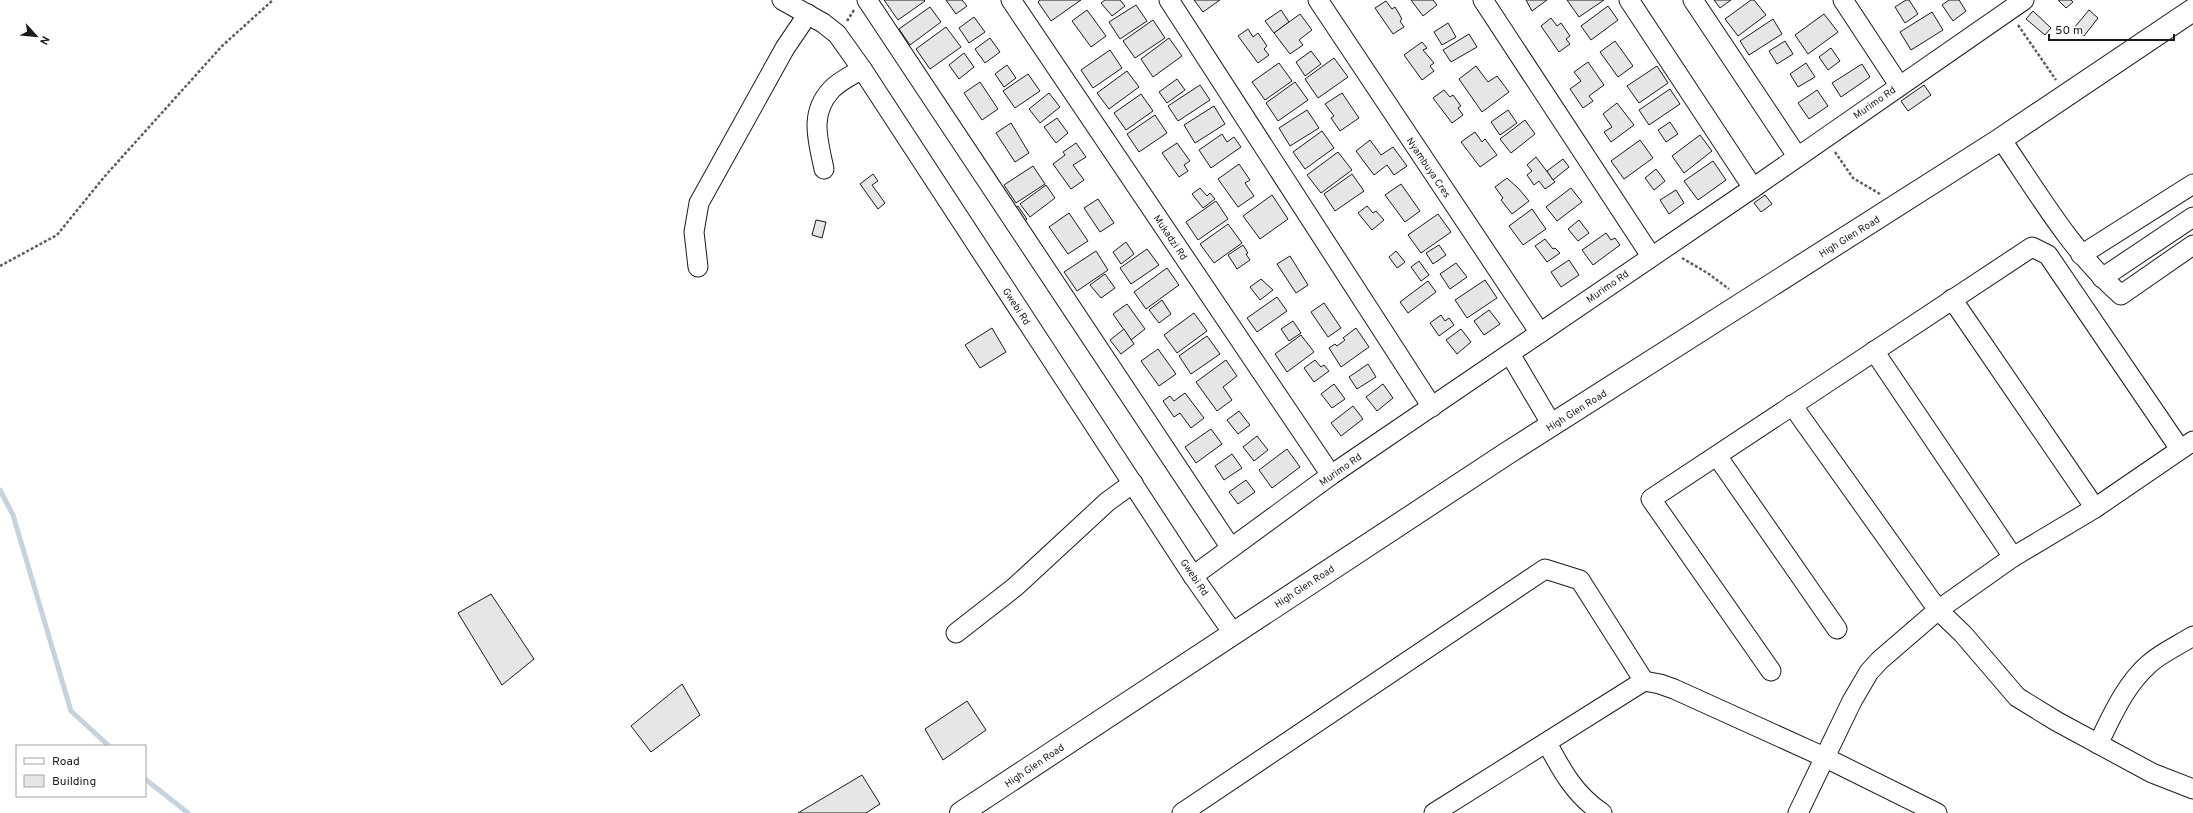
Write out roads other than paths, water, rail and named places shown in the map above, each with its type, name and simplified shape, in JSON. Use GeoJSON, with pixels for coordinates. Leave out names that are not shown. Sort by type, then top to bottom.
{"type":"FeatureCollection","features":[{"type":"Feature","properties":{"kind":"main road","name":"High Glen Road"},"geometry":{"type":"LineString","coordinates":[[961,813],[1552,425],[2001,139],[2193,10]]}},
{"type":"Feature","properties":{"kind":"street","name":"Gwebi Rd"},"geometry":{"type":"LineString","coordinates":[[782,0],[808,14],[837,34],[862,69],[1193,576],[1233,633]]}},
{"type":"Feature","properties":{"kind":"street","name":"Mukadzi Rd"},"geometry":{"type":"LineString","coordinates":[[1011,0],[1331,475]]}},
{"type":"Feature","properties":{"kind":"street"},"geometry":{"type":"LineString","coordinates":[[1169,0],[1432,407]]}},
{"type":"Feature","properties":{"kind":"street","name":"Nyambuya Cres"},"geometry":{"type":"LineString","coordinates":[[1318,0],[1540,333]]}},
{"type":"Feature","properties":{"kind":"street"},"geometry":{"type":"LineString","coordinates":[[1483,0],[1657,252]]}},
{"type":"Feature","properties":{"kind":"street"},"geometry":{"type":"LineString","coordinates":[[1629,0],[1753,188]]}},
{"type":"Feature","properties":{"kind":"street"},"geometry":{"type":"LineString","coordinates":[[1693,0],[1797,156]]}},
{"type":"Feature","properties":{"kind":"street"},"geometry":{"type":"LineString","coordinates":[[1842,0],[1899,85]]}},
{"type":"Feature","properties":{"kind":"street","name":"Murimo Rd"},"geometry":{"type":"LineString","coordinates":[[1193,576],[1331,475],[1753,188],[1899,85],[2005,5],[2024,0]]}},
{"type":"Feature","properties":{"kind":"street"},"geometry":{"type":"LineString","coordinates":[[862,3],[1231,548]]}},
{"type":"Feature","properties":{"kind":"street"},"geometry":{"type":"LineString","coordinates":[[698,267],[694,232],[699,203],[786,48],[808,14]]}},
{"type":"Feature","properties":{"kind":"street"},"geometry":{"type":"LineString","coordinates":[[824,169],[815,127],[820,106],[832,89],[862,69]]}},
{"type":"Feature","properties":{"kind":"street"},"geometry":{"type":"LineString","coordinates":[[2001,139],[2081,255],[2102,278],[2121,295],[2193,245]]}},
{"type":"Feature","properties":{"kind":"street"},"geometry":{"type":"LineString","coordinates":[[2081,255],[2193,184]]}},
{"type":"Feature","properties":{"kind":"street"},"geometry":{"type":"LineString","coordinates":[[2102,278],[2193,217]]}},
{"type":"Feature","properties":{"kind":"street"},"geometry":{"type":"LineString","coordinates":[[1771,671],[1651,499],[1717,456],[1792,404],[2032,247],[2048,255],[2186,445],[2095,508],[2013,557],[1938,610],[1869,672],[1824,757],[1798,813]]}},
{"type":"Feature","properties":{"kind":"street"},"geometry":{"type":"LineString","coordinates":[[1952,299],[2095,508]]}},
{"type":"Feature","properties":{"kind":"street"},"geometry":{"type":"LineString","coordinates":[[1874,351],[2013,557]]}},
{"type":"Feature","properties":{"kind":"street"},"geometry":{"type":"LineString","coordinates":[[1510,354],[1552,425]]}},
{"type":"Feature","properties":{"kind":"street"},"geometry":{"type":"LineString","coordinates":[[1792,404],[1938,610],[1963,634],[2017,697],[2098,744],[2152,773],[2193,790]]}},
{"type":"Feature","properties":{"kind":"street"},"geometry":{"type":"LineString","coordinates":[[1717,456],[1837,629]]}},
{"type":"Feature","properties":{"kind":"street"},"geometry":{"type":"LineString","coordinates":[[956,633],[1015,587],[1107,502],[1133,483]]}},
{"type":"Feature","properties":{"kind":"street"},"geometry":{"type":"LineString","coordinates":[[1182,813],[1545,568],[1580,580],[1644,681]]}},
{"type":"Feature","properties":{"kind":"street"},"geometry":{"type":"LineString","coordinates":[[2098,744],[2122,697],[2132,682],[2149,664],[2193,636]]}},
{"type":"Feature","properties":{"kind":"street"},"geometry":{"type":"LineString","coordinates":[[1434,813],[1644,681],[1660,684],[1674,689],[1824,757],[1937,813]]}},
{"type":"Feature","properties":{"kind":"street"},"geometry":{"type":"LineString","coordinates":[[1547,743],[1564,774],[1585,802],[1602,813]]}},
{"type":"Feature","properties":{"kind":"waterway"},"geometry":{"type":"LineString","coordinates":[[0,490],[13,515],[71,711],[108,745]]}},
{"type":"Feature","properties":{"kind":"waterway"},"geometry":{"type":"LineString","coordinates":[[146,780],[188,813]]}}]}
